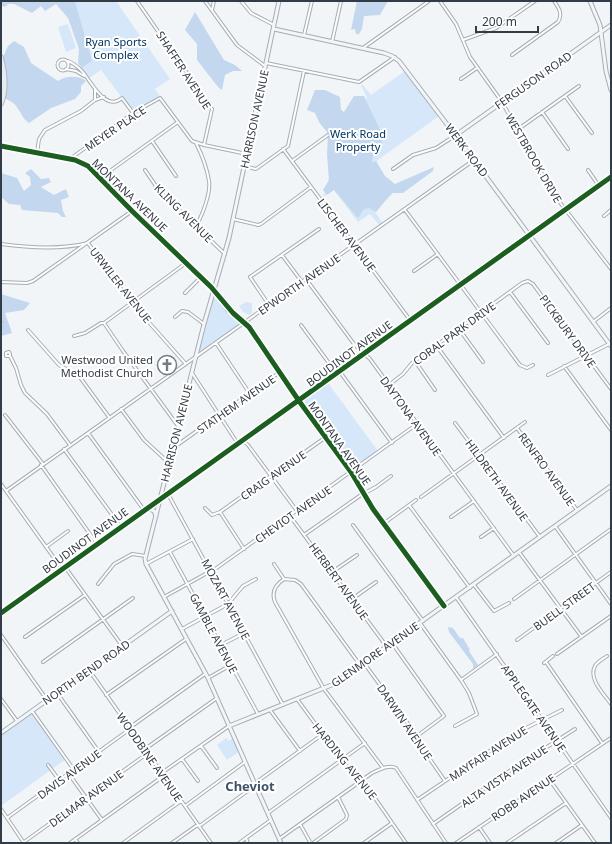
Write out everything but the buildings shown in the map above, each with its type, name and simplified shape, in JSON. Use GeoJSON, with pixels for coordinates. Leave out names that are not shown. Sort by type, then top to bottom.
{"type":"FeatureCollection","features":[{"type":"Feature","properties":{"kind":"main road"},"geometry":{"type":"LineString","coordinates":[[1,57],[5,80],[1,101]]}},
{"type":"Feature","properties":{"kind":"main road"},"geometry":{"type":"LineString","coordinates":[[1,67],[1,101]]}},
{"type":"Feature","properties":{"kind":"street","name":"SHAFFER AVENUE"},"geometry":{"type":"LineString","coordinates":[[137,1],[212,110],[204,145]]}},
{"type":"Feature","properties":{"kind":"street"},"geometry":{"type":"LineString","coordinates":[[205,1],[236,45],[266,65],[359,82],[395,57]]}},
{"type":"Feature","properties":{"kind":"street"},"geometry":{"type":"LineString","coordinates":[[212,10],[214,1]]}},
{"type":"Feature","properties":{"kind":"street"},"geometry":{"type":"LineString","coordinates":[[241,1],[251,13],[274,27],[304,37],[362,48],[395,57]]}},
{"type":"Feature","properties":{"kind":"street","name":"HARRISON AVENUE"},"geometry":{"type":"LineString","coordinates":[[279,1],[225,254],[213,290],[172,449],[146,556],[146,564],[208,678],[281,843]]}},
{"type":"Feature","properties":{"kind":"street"},"geometry":{"type":"LineString","coordinates":[[304,37],[312,1]]}},
{"type":"Feature","properties":{"kind":"street"},"geometry":{"type":"LineString","coordinates":[[332,42],[341,1]]}},
{"type":"Feature","properties":{"kind":"street"},"geometry":{"type":"LineString","coordinates":[[362,48],[429,1]]}},
{"type":"Feature","properties":{"kind":"street","name":"WESTBROOK DRIVE"},"geometry":{"type":"LineString","coordinates":[[440,1],[454,20],[467,51],[477,68],[502,102],[552,192],[611,269]]}},
{"type":"Feature","properties":{"kind":"street"},"geometry":{"type":"LineString","coordinates":[[462,40],[496,28],[535,1]]}},
{"type":"Feature","properties":{"kind":"street"},"geometry":{"type":"LineString","coordinates":[[512,54],[558,22],[561,17],[554,1]]}},
{"type":"Feature","properties":{"kind":"street"},"geometry":{"type":"LineString","coordinates":[[590,1],[597,17],[601,32],[606,71],[611,90]]}},
{"type":"Feature","properties":{"kind":"street","name":"FERGUSON ROAD"},"geometry":{"type":"LineString","coordinates":[[456,135],[611,25]]}},
{"type":"Feature","properties":{"kind":"street","name":"WERK ROAD"},"geometry":{"type":"LineString","coordinates":[[395,57],[406,68],[610,345]]}},
{"type":"Feature","properties":{"kind":"street"},"geometry":{"type":"LineString","coordinates":[[88,79],[76,71],[61,70],[58,67],[58,64],[62,60],[68,61],[82,71],[88,79],[95,89],[104,97],[113,102],[122,98],[133,113]]}},
{"type":"Feature","properties":{"kind":"street"},"geometry":{"type":"LineString","coordinates":[[66,70],[69,65],[68,61]]}},
{"type":"Feature","properties":{"kind":"street"},"geometry":{"type":"LineString","coordinates":[[462,79],[477,68]]}},
{"type":"Feature","properties":{"kind":"street"},"geometry":{"type":"LineString","coordinates":[[244,166],[256,169],[288,146],[304,71]]}},
{"type":"Feature","properties":{"kind":"street"},"geometry":{"type":"LineString","coordinates":[[517,130],[579,86]]}},
{"type":"Feature","properties":{"kind":"street"},"geometry":{"type":"LineString","coordinates":[[94,100],[95,89]]}},
{"type":"Feature","properties":{"kind":"street"},"geometry":{"type":"LineString","coordinates":[[565,96],[592,133]]}},
{"type":"Feature","properties":{"kind":"street"},"geometry":{"type":"LineString","coordinates":[[37,153],[40,136],[45,130],[81,111],[94,100],[104,97]]}},
{"type":"Feature","properties":{"kind":"street","name":"MEYER PLACE"},"geometry":{"type":"LineString","coordinates":[[70,159],[133,113],[160,98],[178,122]]}},
{"type":"Feature","properties":{"kind":"street"},"geometry":{"type":"LineString","coordinates":[[542,112],[568,149]]}},
{"type":"Feature","properties":{"kind":"street"},"geometry":{"type":"LineString","coordinates":[[100,178],[178,122],[190,139],[196,143],[247,154]]}},
{"type":"Feature","properties":{"kind":"street"},"geometry":{"type":"LineString","coordinates":[[292,161],[328,135]]}},
{"type":"Feature","properties":{"kind":"street"},"geometry":{"type":"LineString","coordinates":[[393,169],[413,155],[436,148],[456,135]]}},
{"type":"Feature","properties":{"kind":"street"},"geometry":{"type":"LineString","coordinates":[[152,141],[176,176]]}},
{"type":"Feature","properties":{"kind":"street"},"geometry":{"type":"LineString","coordinates":[[196,143],[204,160],[209,182],[206,202],[196,226]]}},
{"type":"Feature","properties":{"kind":"street","name":"MONTANA AVENUE"},"geometry":{"type":"LineString","coordinates":[[1,146],[79,161],[88,166],[132,211],[201,277],[222,302],[251,330],[299,401],[351,472],[383,524],[444,606]]}},
{"type":"Feature","properties":{"kind":"street","name":"LISCHER AVENUE"},"geometry":{"type":"LineString","coordinates":[[283,149],[411,321]]}},
{"type":"Feature","properties":{"kind":"street","name":"EPWORTH AVENUE"},"geometry":{"type":"LineString","coordinates":[[6,490],[474,160]]}},
{"type":"Feature","properties":{"kind":"street","name":"KLING AVENUE"},"geometry":{"type":"LineString","coordinates":[[144,170],[160,192],[225,254]]}},
{"type":"Feature","properties":{"kind":"street"},"geometry":{"type":"LineString","coordinates":[[588,170],[599,186]]}},
{"type":"Feature","properties":{"kind":"street","name":"BOUDINOT AVENUE"},"geometry":{"type":"LineString","coordinates":[[1,613],[611,177]]}},
{"type":"Feature","properties":{"kind":"street"},"geometry":{"type":"LineString","coordinates":[[233,219],[260,225],[311,187]]}},
{"type":"Feature","properties":{"kind":"street"},"geometry":{"type":"LineString","coordinates":[[405,210],[520,365],[527,368],[533,365]]}},
{"type":"Feature","properties":{"kind":"street"},"geometry":{"type":"LineString","coordinates":[[604,216],[611,210]]}},
{"type":"Feature","properties":{"kind":"street"},"geometry":{"type":"LineString","coordinates":[[1,282],[31,282],[132,211]]}},
{"type":"Feature","properties":{"kind":"street"},"geometry":{"type":"LineString","coordinates":[[269,305],[250,277],[319,229]]}},
{"type":"Feature","properties":{"kind":"street"},"geometry":{"type":"LineString","coordinates":[[1,244],[51,248],[71,247],[88,243]]}},
{"type":"Feature","properties":{"kind":"street","name":"URWILER AVENUE"},"geometry":{"type":"LineString","coordinates":[[88,243],[132,303],[186,364]]}},
{"type":"Feature","properties":{"kind":"street"},"geometry":{"type":"LineString","coordinates":[[282,254],[302,282]]}},
{"type":"Feature","properties":{"kind":"street"},"geometry":{"type":"LineString","coordinates":[[414,271],[438,254]]}},
{"type":"Feature","properties":{"kind":"street"},"geometry":{"type":"LineString","coordinates":[[74,336],[82,334],[101,323],[104,323],[186,263]]}},
{"type":"Feature","properties":{"kind":"street"},"geometry":{"type":"LineString","coordinates":[[185,293],[201,277]]}},
{"type":"Feature","properties":{"kind":"street","name":"DAYTONA AVENUE"},"geometry":{"type":"LineString","coordinates":[[306,279],[354,344],[364,354],[388,385],[514,556]]}},
{"type":"Feature","properties":{"kind":"street","name":"PICKBURY DRIVE"},"geometry":{"type":"LineString","coordinates":[[522,283],[528,281],[534,284],[611,389]]}},
{"type":"Feature","properties":{"kind":"street","name":"CORAL PARK DRIVE"},"geometry":{"type":"LineString","coordinates":[[388,385],[403,374],[415,360],[522,283]]}},
{"type":"Feature","properties":{"kind":"street"},"geometry":{"type":"LineString","coordinates":[[510,292],[548,343]]}},
{"type":"Feature","properties":{"kind":"street"},"geometry":{"type":"LineString","coordinates":[[211,300],[219,298]]}},
{"type":"Feature","properties":{"kind":"street"},"geometry":{"type":"LineString","coordinates":[[593,322],[611,308]]}},
{"type":"Feature","properties":{"kind":"street"},"geometry":{"type":"LineString","coordinates":[[175,317],[180,312],[185,310],[204,324]]}},
{"type":"Feature","properties":{"kind":"street"},"geometry":{"type":"LineString","coordinates":[[104,323],[106,329],[178,426]]}},
{"type":"Feature","properties":{"kind":"street"},"geometry":{"type":"LineString","coordinates":[[301,325],[392,443]]}},
{"type":"Feature","properties":{"kind":"street"},"geometry":{"type":"LineString","coordinates":[[459,329],[483,362]]}},
{"type":"Feature","properties":{"kind":"street"},"geometry":{"type":"LineString","coordinates":[[28,330],[59,365],[64,369],[74,372],[81,378],[109,417]]}},
{"type":"Feature","properties":{"kind":"street"},"geometry":{"type":"LineString","coordinates":[[216,343],[250,394]]}},
{"type":"Feature","properties":{"kind":"street"},"geometry":{"type":"LineString","coordinates":[[436,345],[504,438]]}},
{"type":"Feature","properties":{"kind":"street"},"geometry":{"type":"LineString","coordinates":[[548,374],[610,345]]}},
{"type":"Feature","properties":{"kind":"street"},"geometry":{"type":"LineString","coordinates":[[10,356],[25,393],[47,414],[70,445]]}},
{"type":"Feature","properties":{"kind":"street"},"geometry":{"type":"LineString","coordinates":[[415,360],[435,390]]}},
{"type":"Feature","properties":{"kind":"street"},"geometry":{"type":"LineString","coordinates":[[564,366],[611,430]]}},
{"type":"Feature","properties":{"kind":"street","name":"STATHEM AVENUE"},"geometry":{"type":"LineString","coordinates":[[172,449],[280,372]]}},
{"type":"Feature","properties":{"kind":"street"},"geometry":{"type":"LineString","coordinates":[[192,373],[238,444]]}},
{"type":"Feature","properties":{"kind":"street"},"geometry":{"type":"LineString","coordinates":[[121,409],[144,440],[169,463]]}},
{"type":"Feature","properties":{"kind":"street"},"geometry":{"type":"LineString","coordinates":[[5,415],[97,544]]}},
{"type":"Feature","properties":{"kind":"street"},"geometry":{"type":"LineString","coordinates":[[421,497],[525,422]]}},
{"type":"Feature","properties":{"kind":"street","name":"HILDRETH AVENUE"},"geometry":{"type":"LineString","coordinates":[[455,423],[540,537]]}},
{"type":"Feature","properties":{"kind":"street","name":"CHEVIOT AVENUE"},"geometry":{"type":"LineString","coordinates":[[164,597],[211,572],[417,424]]}},
{"type":"Feature","properties":{"kind":"street","name":"RENFRO AVENUE"},"geometry":{"type":"LineString","coordinates":[[517,428],[577,510]]}},
{"type":"Feature","properties":{"kind":"street"},"geometry":{"type":"LineString","coordinates":[[88,433],[146,509],[154,511],[156,516]]}},
{"type":"Feature","properties":{"kind":"street","name":"CRAIG AVENUE"},"geometry":{"type":"LineString","coordinates":[[220,512],[326,438]]}},
{"type":"Feature","properties":{"kind":"street"},"geometry":{"type":"LineString","coordinates":[[243,441],[297,511]]}},
{"type":"Feature","properties":{"kind":"street"},"geometry":{"type":"LineString","coordinates":[[64,449],[121,527]]}},
{"type":"Feature","properties":{"kind":"street"},"geometry":{"type":"LineString","coordinates":[[304,535],[391,476]]}},
{"type":"Feature","properties":{"kind":"street"},"geometry":{"type":"LineString","coordinates":[[1,484],[122,646]]}},
{"type":"Feature","properties":{"kind":"street"},"geometry":{"type":"LineString","coordinates":[[164,485],[166,490],[171,492]]}},
{"type":"Feature","properties":{"kind":"street","name":"GLENMORE AVENUE"},"geometry":{"type":"LineString","coordinates":[[70,843],[162,777],[162,774],[229,726],[334,684],[611,486]]}},
{"type":"Feature","properties":{"kind":"street","name":"MOZART AVENUE"},"geometry":{"type":"LineString","coordinates":[[168,494],[283,705]]}},
{"type":"Feature","properties":{"kind":"street"},"geometry":{"type":"LineString","coordinates":[[383,524],[416,500]]}},
{"type":"Feature","properties":{"kind":"street"},"geometry":{"type":"LineString","coordinates":[[451,517],[474,501]]}},
{"type":"Feature","properties":{"kind":"street"},"geometry":{"type":"LineString","coordinates":[[409,505],[470,588]]}},
{"type":"Feature","properties":{"kind":"street"},"geometry":{"type":"LineString","coordinates":[[205,508],[212,515],[220,512],[244,549]]}},
{"type":"Feature","properties":{"kind":"street","name":"HERBERT AVENUE"},"geometry":{"type":"LineString","coordinates":[[290,516],[387,647]]}},
{"type":"Feature","properties":{"kind":"street"},"geometry":{"type":"LineString","coordinates":[[353,525],[422,622],[469,693],[477,714],[455,726]]}},
{"type":"Feature","properties":{"kind":"street"},"geometry":{"type":"LineString","coordinates":[[555,526],[611,604]]}},
{"type":"Feature","properties":{"kind":"street"},"geometry":{"type":"LineString","coordinates":[[481,537],[494,528]]}},
{"type":"Feature","properties":{"kind":"street"},"geometry":{"type":"LineString","coordinates":[[514,599],[611,529]]}},
{"type":"Feature","properties":{"kind":"street"},"geometry":{"type":"LineString","coordinates":[[46,546],[68,532]]}},
{"type":"Feature","properties":{"kind":"street"},"geometry":{"type":"LineString","coordinates":[[146,564],[193,539]]}},
{"type":"Feature","properties":{"kind":"street","name":"GAMBLE AVENUE"},"geometry":{"type":"LineString","coordinates":[[170,552],[258,715]]}},
{"type":"Feature","properties":{"kind":"street"},"geometry":{"type":"LineString","coordinates":[[519,552],[580,636]]}},
{"type":"Feature","properties":{"kind":"street"},"geometry":{"type":"LineString","coordinates":[[98,584],[114,564],[132,554],[146,556]]}},
{"type":"Feature","properties":{"kind":"street"},"geometry":{"type":"LineString","coordinates":[[332,572],[356,555]]}},
{"type":"Feature","properties":{"kind":"street"},"geometry":{"type":"LineString","coordinates":[[274,564],[284,579]]}},
{"type":"Feature","properties":{"kind":"street","name":"BUELL STREET"},"geometry":{"type":"LineString","coordinates":[[517,640],[611,572]]}},
{"type":"Feature","properties":{"kind":"street"},"geometry":{"type":"LineString","coordinates":[[182,629],[228,604],[241,588],[256,579]]}},
{"type":"Feature","properties":{"kind":"street"},"geometry":{"type":"LineString","coordinates":[[284,579],[295,580],[300,584],[361,665]]}},
{"type":"Feature","properties":{"kind":"street"},"geometry":{"type":"LineString","coordinates":[[284,579],[275,588],[273,592],[274,599],[324,689],[383,768]]}},
{"type":"Feature","properties":{"kind":"street"},"geometry":{"type":"LineString","coordinates":[[352,599],[376,582]]}},
{"type":"Feature","properties":{"kind":"street"},"geometry":{"type":"LineString","coordinates":[[474,585],[494,611],[509,603]]}},
{"type":"Feature","properties":{"kind":"street"},"geometry":{"type":"LineString","coordinates":[[25,637],[85,595]]}},
{"type":"Feature","properties":{"kind":"street","name":"APPLEGATE AVENUE"},"geometry":{"type":"LineString","coordinates":[[456,597],[611,818]]}},
{"type":"Feature","properties":{"kind":"street"},"geometry":{"type":"LineString","coordinates":[[43,662],[133,598]]}},
{"type":"Feature","properties":{"kind":"street","name":"NORTH BEND ROAD"},"geometry":{"type":"LineString","coordinates":[[1,733],[172,611]]}},
{"type":"Feature","properties":{"kind":"street"},"geometry":{"type":"LineString","coordinates":[[557,654],[580,636],[611,616]]}},
{"type":"Feature","properties":{"kind":"street"},"geometry":{"type":"LineString","coordinates":[[221,645],[244,633]]}},
{"type":"Feature","properties":{"kind":"street"},"geometry":{"type":"LineString","coordinates":[[1,635],[47,700]]}},
{"type":"Feature","properties":{"kind":"street"},"geometry":{"type":"LineString","coordinates":[[106,695],[187,638]]}},
{"type":"Feature","properties":{"kind":"street"},"geometry":{"type":"LineString","coordinates":[[392,643],[444,716],[417,736]]}},
{"type":"Feature","properties":{"kind":"street"},"geometry":{"type":"LineString","coordinates":[[461,680],[497,654]]}},
{"type":"Feature","properties":{"kind":"street"},"geometry":{"type":"LineString","coordinates":[[553,656],[545,662],[602,743]]}},
{"type":"Feature","properties":{"kind":"street"},"geometry":{"type":"LineString","coordinates":[[607,656],[598,662],[594,667],[593,676],[611,704]]}},
{"type":"Feature","properties":{"kind":"street","name":"DARWIN AVENUE"},"geometry":{"type":"LineString","coordinates":[[364,663],[417,736],[427,755],[445,781]]}},
{"type":"Feature","properties":{"kind":"street"},"geometry":{"type":"LineString","coordinates":[[208,678],[231,665]]}},
{"type":"Feature","properties":{"kind":"street","name":"WOODBINE AVENUE"},"geometry":{"type":"LineString","coordinates":[[89,670],[211,843]]}},
{"type":"Feature","properties":{"kind":"street","name":"DAVIS AVENUE"},"geometry":{"type":"LineString","coordinates":[[7,818],[206,674]]}},
{"type":"Feature","properties":{"kind":"street"},"geometry":{"type":"LineString","coordinates":[[57,693],[99,752]]}},
{"type":"Feature","properties":{"kind":"street"},"geometry":{"type":"LineString","coordinates":[[145,749],[217,698]]}},
{"type":"Feature","properties":{"kind":"street"},"geometry":{"type":"LineString","coordinates":[[1,699],[17,721]]}},
{"type":"Feature","properties":{"kind":"street","name":"HARDING AVENUE"},"geometry":{"type":"LineString","coordinates":[[297,700],[350,771],[358,774],[406,843]]}},
{"type":"Feature","properties":{"kind":"street"},"geometry":{"type":"LineString","coordinates":[[270,710],[301,751]]}},
{"type":"Feature","properties":{"kind":"street","name":"MAYFAIR AVENUE"},"geometry":{"type":"LineString","coordinates":[[417,800],[518,732],[562,710]]}},
{"type":"Feature","properties":{"kind":"street"},"geometry":{"type":"LineString","coordinates":[[32,711],[74,770]]}},
{"type":"Feature","properties":{"kind":"street","name":"ALTA VISTA AVENUE"},"geometry":{"type":"LineString","coordinates":[[433,824],[575,729]]}},
{"type":"Feature","properties":{"kind":"street"},"geometry":{"type":"LineString","coordinates":[[172,843],[254,787],[255,784],[323,734]]}},
{"type":"Feature","properties":{"kind":"street","name":"ROBB AVENUE"},"geometry":{"type":"LineString","coordinates":[[456,843],[611,738]]}},
{"type":"Feature","properties":{"kind":"street"},"geometry":{"type":"LineString","coordinates":[[268,813],[365,743]]}},
{"type":"Feature","properties":{"kind":"street"},"geometry":{"type":"LineString","coordinates":[[201,746],[216,768]]}},
{"type":"Feature","properties":{"kind":"street","name":"DELMAR AVENUE"},"geometry":{"type":"LineString","coordinates":[[24,843],[148,754]]}},
{"type":"Feature","properties":{"kind":"street"},"geometry":{"type":"LineString","coordinates":[[182,759],[198,781]]}},
{"type":"Feature","properties":{"kind":"street"},"geometry":{"type":"LineString","coordinates":[[185,806],[245,762]]}},
{"type":"Feature","properties":{"kind":"street"},"geometry":{"type":"LineString","coordinates":[[48,765],[60,780]]}},
{"type":"Feature","properties":{"kind":"street"},"geometry":{"type":"LineString","coordinates":[[279,839],[362,780],[383,768],[393,767],[396,768],[446,843]]}},
{"type":"Feature","properties":{"kind":"street"},"geometry":{"type":"LineString","coordinates":[[68,774],[102,820]]}},
{"type":"Feature","properties":{"kind":"street"},"geometry":{"type":"LineString","coordinates":[[549,779],[595,843]]}},
{"type":"Feature","properties":{"kind":"street"},"geometry":{"type":"LineString","coordinates":[[300,824],[312,843],[346,819],[347,815],[338,797]]}},
{"type":"Feature","properties":{"kind":"street"},"geometry":{"type":"LineString","coordinates":[[123,843],[181,801]]}},
{"type":"Feature","properties":{"kind":"street"},"geometry":{"type":"LineString","coordinates":[[507,843],[566,803]]}},
{"type":"Feature","properties":{"kind":"street"},"geometry":{"type":"LineString","coordinates":[[1,809],[24,843]]}},
{"type":"Feature","properties":{"kind":"street"},"geometry":{"type":"LineString","coordinates":[[239,843],[271,820]]}},
{"type":"Feature","properties":{"kind":"street"},"geometry":{"type":"LineString","coordinates":[[364,843],[392,823]]}},
{"type":"Feature","properties":{"kind":"street"},"geometry":{"type":"LineString","coordinates":[[556,843],[582,825]]}},
{"type":"Feature","properties":{"kind":"street"},"geometry":{"type":"LineString","coordinates":[[479,827],[490,843]]}},
{"type":"Feature","properties":{"kind":"street"},"geometry":{"type":"LineString","coordinates":[[246,838],[248,843]]}},
{"type":"Feature","properties":{"kind":"street"},"geometry":{"type":"LineString","coordinates":[[75,839],[78,843]]}},
{"type":"Feature","properties":{"kind":"green space"},"geometry":{"type":"Polygon","coordinates":[[[1,1],[75,1],[92,61],[82,68],[78,63],[79,49],[68,18],[56,4],[45,11],[41,6],[32,13],[14,4],[8,4],[5,7],[1,5],[1,1]]]}},
{"type":"Feature","properties":{"kind":"green space","name":"Ryan Sports Complex"},"geometry":{"type":"Polygon","coordinates":[[[75,1],[116,1],[170,79],[155,89],[161,98],[133,113],[101,70],[88,79],[80,70],[92,61],[75,1]]]}},
{"type":"Feature","properties":{"kind":"green space"},"geometry":{"type":"Polygon","coordinates":[[[357,1],[388,1],[380,15],[364,16],[362,29],[359,34],[356,34],[355,29],[351,30],[357,1]]]}},
{"type":"Feature","properties":{"kind":"green space"},"geometry":{"type":"Polygon","coordinates":[[[195,12],[224,60],[235,65],[242,71],[233,71],[225,75],[222,90],[197,60],[197,44],[185,30],[195,12]]]}},
{"type":"Feature","properties":{"kind":"green space"},"geometry":{"type":"Polygon","coordinates":[[[68,24],[76,48],[66,52],[58,27],[68,24]]]}},
{"type":"Feature","properties":{"kind":"green space"},"geometry":{"type":"Polygon","coordinates":[[[14,41],[24,47],[31,63],[58,81],[64,78],[72,77],[80,78],[86,81],[81,86],[81,92],[75,99],[51,108],[29,123],[23,117],[15,104],[6,99],[6,72],[3,57],[8,46],[14,41]]]}},
{"type":"Feature","properties":{"kind":"green space","name":"Werk Road Property"},"geometry":{"type":"Polygon","coordinates":[[[405,71],[439,116],[371,165],[393,194],[373,209],[382,222],[379,225],[370,214],[358,222],[330,185],[324,199],[322,198],[327,188],[329,177],[327,127],[367,98],[361,85],[362,84],[371,95],[405,71]]]}},
{"type":"Feature","properties":{"kind":"green space"},"geometry":{"type":"Polygon","coordinates":[[[315,90],[325,90],[340,97],[341,110],[344,112],[354,96],[364,96],[380,130],[382,145],[373,155],[372,163],[376,161],[385,176],[395,184],[434,167],[433,171],[403,193],[392,193],[376,212],[369,208],[364,209],[358,218],[334,190],[327,195],[323,190],[329,180],[327,132],[319,122],[315,113],[307,110],[315,90]]]}},
{"type":"Feature","properties":{"kind":"green space"},"geometry":{"type":"Polygon","coordinates":[[[31,169],[41,179],[49,178],[51,182],[41,187],[54,195],[66,189],[69,197],[61,200],[66,217],[62,217],[58,213],[22,210],[20,205],[9,204],[1,197],[1,173],[17,178],[24,191],[31,185],[30,177],[25,173],[31,169]]]}},
{"type":"Feature","properties":{"kind":"green space"},"geometry":{"type":"Polygon","coordinates":[[[1,294],[30,303],[24,310],[5,313],[12,333],[1,336],[1,294]]]}},
{"type":"Feature","properties":{"kind":"green space"},"geometry":{"type":"Polygon","coordinates":[[[214,299],[217,299],[239,323],[200,351],[199,349],[214,299]]]}},
{"type":"Feature","properties":{"kind":"green space"},"geometry":{"type":"Polygon","coordinates":[[[246,302],[252,303],[252,313],[249,315],[243,312],[239,306],[246,302]]]}},
{"type":"Feature","properties":{"kind":"green space"},"geometry":{"type":"Polygon","coordinates":[[[328,383],[378,451],[352,471],[301,402],[328,383]]]}},
{"type":"Feature","properties":{"kind":"green space"},"geometry":{"type":"Polygon","coordinates":[[[448,627],[453,628],[460,638],[463,638],[478,665],[473,669],[473,664],[449,632],[448,627]]]}},
{"type":"Feature","properties":{"kind":"green space"},"geometry":{"type":"Polygon","coordinates":[[[32,711],[66,759],[1,806],[1,733],[32,711]]]}},
{"type":"Feature","properties":{"kind":"green space"},"geometry":{"type":"Polygon","coordinates":[[[234,737],[240,751],[227,760],[217,745],[226,738],[229,741],[234,737]]]}},
{"type":"Feature","properties":{"kind":"waterway"},"geometry":{"type":"LineString","coordinates":[[1,320],[4,323]]}},
{"type":"Feature","properties":{"kind":"cycle path"},"geometry":{"type":"LineString","coordinates":[[1,146],[75,160],[88,166],[132,211],[211,287],[233,313],[249,327],[299,401],[351,472],[373,509],[444,606]]}},
{"type":"Feature","properties":{"kind":"cycle path"},"geometry":{"type":"LineString","coordinates":[[1,613],[611,177]]}},
{"type":"Feature","properties":{"kind":"place","name":"Westwood United Methodist Church"},"geometry":{"type":"Point","coordinates":[167,365]}},
{"type":"Feature","properties":{"kind":"district","name":"Cheviot"},"geometry":{"type":"Point","coordinates":[250,786]}}]}
